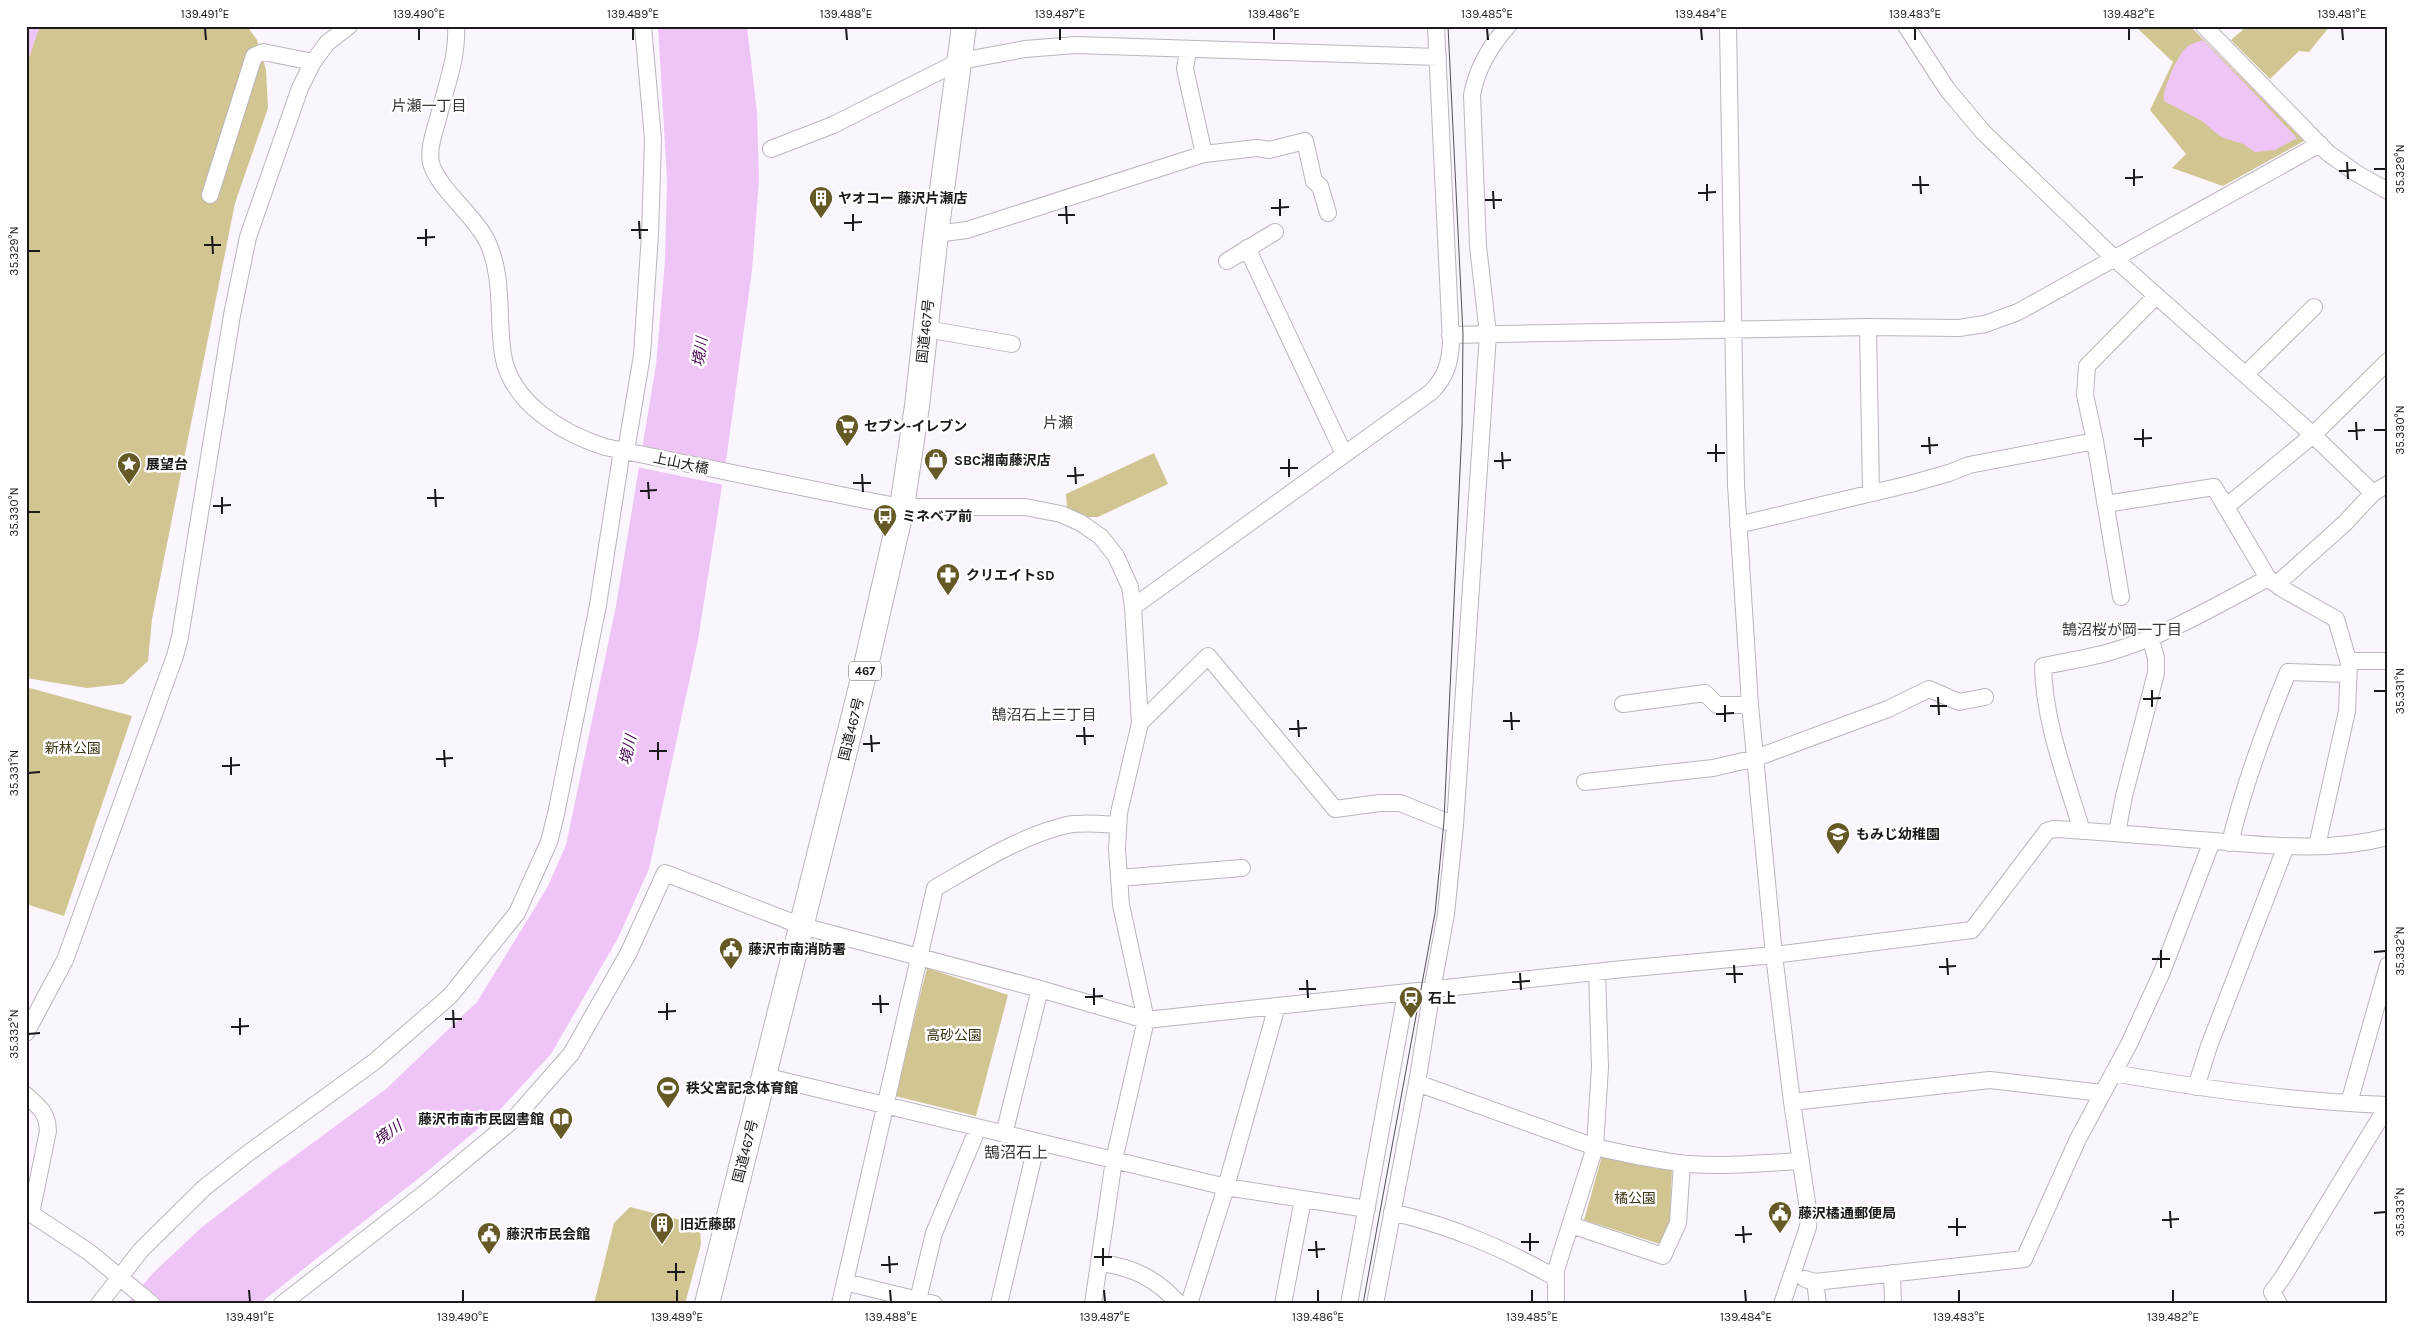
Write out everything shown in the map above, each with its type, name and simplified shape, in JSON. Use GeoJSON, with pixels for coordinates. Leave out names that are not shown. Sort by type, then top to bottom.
{"type":"FeatureCollection","features":[{"type":"Feature","properties":{"kind":"highway","name":"国道467号"},"geometry":{"type":"LineString","coordinates":[[707,1304],[860,692],[902,507],[964,26]]}},
{"type":"Feature","properties":{"kind":"street"},"geometry":{"type":"LineString","coordinates":[[26,1033],[65,960],[175,656],[180,637],[232,315],[248,236],[300,88],[313,62],[327,43],[349,26]]}},
{"type":"Feature","properties":{"kind":"street","name":"上山大橋"},"geometry":{"type":"LineString","coordinates":[[456,26],[454,55],[431,150],[432,163],[438,177],[479,225],[494,260],[498,278],[503,356],[520,393],[542,415],[562,428],[587,441],[605,446],[729,473],[902,507],[1010,507],[1040,509],[1061,514],[1081,523],[1101,537],[1116,556],[1130,587],[1133,607],[1140,723]]}},
{"type":"Feature","properties":{"kind":"street"},"geometry":{"type":"LineString","coordinates":[[99,1304],[119,1276],[169,1221],[204,1188],[254,1149],[374,1062],[450,996],[517,913],[549,842],[598,605],[627,451],[642,355],[650,234],[652,139],[643,26]]}},
{"type":"Feature","properties":{"kind":"street"},"geometry":{"type":"LineString","coordinates":[[1133,607],[1431,392],[1442,380],[1449,361],[1450,335],[1436,26]]}},
{"type":"Feature","properties":{"kind":"street"},"geometry":{"type":"LineString","coordinates":[[1376,1304],[1418,1083],[1446,914],[1455,825],[1488,334],[1478,246],[1472,96],[1476,78],[1492,45],[1508,26]]}},
{"type":"Feature","properties":{"kind":"street"},"geometry":{"type":"LineString","coordinates":[[1728,26],[1738,525],[1750,706],[1774,955],[1792,1102],[1809,1216],[1808,1227],[1782,1304]]}},
{"type":"Feature","properties":{"kind":"street"},"geometry":{"type":"LineString","coordinates":[[1906,26],[1946,89],[1983,132],[2114,258],[2313,435],[2373,493]]}},
{"type":"Feature","properties":{"kind":"street"},"geometry":{"type":"LineString","coordinates":[[2204,26],[2320,144],[2356,173],[2388,191]]}},
{"type":"Feature","properties":{"kind":"street"},"geometry":{"type":"LineString","coordinates":[[771,149],[833,125],[960,61],[1052,46],[1076,45],[1438,57]]}},
{"type":"Feature","properties":{"kind":"street"},"geometry":{"type":"LineString","coordinates":[[1188,50],[1185,69],[1204,154]]}},
{"type":"Feature","properties":{"kind":"street"},"geometry":{"type":"LineString","coordinates":[[210,195],[254,56],[263,52],[313,62]]}},
{"type":"Feature","properties":{"kind":"street"},"geometry":{"type":"LineString","coordinates":[[936,234],[967,230],[1204,154],[1257,148],[1269,150],[1305,141],[1314,180],[1320,186],[1328,214]]}},
{"type":"Feature","properties":{"kind":"street"},"geometry":{"type":"LineString","coordinates":[[1450,335],[1868,327],[1959,328],[1985,324],[2018,312],[2320,144]]}},
{"type":"Feature","properties":{"kind":"street"},"geometry":{"type":"LineString","coordinates":[[1226,260],[1275,232]]}},
{"type":"Feature","properties":{"kind":"street"},"geometry":{"type":"LineString","coordinates":[[1247,248],[1344,454]]}},
{"type":"Feature","properties":{"kind":"street"},"geometry":{"type":"LineString","coordinates":[[2121,596],[2095,441],[2085,395],[2087,366],[2156,296]]}},
{"type":"Feature","properties":{"kind":"street"},"geometry":{"type":"LineString","coordinates":[[2245,375],[2314,306]]}},
{"type":"Feature","properties":{"kind":"street"},"geometry":{"type":"LineString","coordinates":[[1868,327],[1871,492]]}},
{"type":"Feature","properties":{"kind":"street"},"geometry":{"type":"LineString","coordinates":[[926,329],[1012,344]]}},
{"type":"Feature","properties":{"kind":"street"},"geometry":{"type":"LineString","coordinates":[[2227,506],[2313,435],[2388,361]]}},
{"type":"Feature","properties":{"kind":"street"},"geometry":{"type":"LineString","coordinates":[[1738,525],[1949,473],[1969,465],[2095,441]]}},
{"type":"Feature","properties":{"kind":"street"},"geometry":{"type":"LineString","coordinates":[[2082,830],[2056,746],[2043,679],[2043,666],[2110,652],[2150,637],[2272,581],[2345,523],[2373,493],[2388,484]]}},
{"type":"Feature","properties":{"kind":"street"},"geometry":{"type":"LineString","coordinates":[[2106,504],[2214,487],[2272,581],[2336,619],[2349,667],[2347,711],[2340,751],[2317,846]]}},
{"type":"Feature","properties":{"kind":"street"},"geometry":{"type":"LineString","coordinates":[[2117,833],[2124,796],[2156,673],[2156,658],[2150,637]]}},
{"type":"Feature","properties":{"kind":"street"},"geometry":{"type":"LineString","coordinates":[[1093,1304],[1114,1160],[1146,1020],[1124,925],[1119,878],[1118,825],[1126,777],[1140,723],[1208,656],[1335,809],[1380,803],[1400,803],[1455,825]]}},
{"type":"Feature","properties":{"kind":"street"},"geometry":{"type":"LineString","coordinates":[[2230,842],[2241,799],[2254,760],[2288,672],[2349,667],[2388,661]]}},
{"type":"Feature","properties":{"kind":"street"},"geometry":{"type":"LineString","coordinates":[[1584,782],[1713,768],[1756,758],[1888,709],[1929,689],[1958,702],[1985,698]]}},
{"type":"Feature","properties":{"kind":"street"},"geometry":{"type":"LineString","coordinates":[[1623,704],[1705,693],[1717,705],[1750,706]]}},
{"type":"Feature","properties":{"kind":"street"},"geometry":{"type":"LineString","coordinates":[[840,1304],[935,888],[1036,834],[1069,825],[1118,825]]}},
{"type":"Feature","properties":{"kind":"street"},"geometry":{"type":"LineString","coordinates":[[282,1304],[426,1192],[513,1120],[570,1054],[628,954],[665,873],[802,926],[1146,1020],[1774,955],[1972,930],[2047,831],[2054,829],[2286,846],[2362,844],[2388,837]]}},
{"type":"Feature","properties":{"kind":"street"},"geometry":{"type":"LineString","coordinates":[[1792,1275],[1815,1282],[2024,1259],[2078,1139],[2113,1073],[2162,972],[2212,841]]}},
{"type":"Feature","properties":{"kind":"street"},"geometry":{"type":"LineString","coordinates":[[2196,1086],[2209,1046],[2286,846]]}},
{"type":"Feature","properties":{"kind":"street"},"geometry":{"type":"LineString","coordinates":[[1119,878],[1242,868]]}},
{"type":"Feature","properties":{"kind":"street"},"geometry":{"type":"LineString","coordinates":[[2349,1103],[2388,965]]}},
{"type":"Feature","properties":{"kind":"street"},"geometry":{"type":"LineString","coordinates":[[1556,1304],[1556,1270],[1594,1148],[1600,1067],[1597,972]]}},
{"type":"Feature","properties":{"kind":"street"},"geometry":{"type":"LineString","coordinates":[[1004,1134],[1040,990]]}},
{"type":"Feature","properties":{"kind":"street"},"geometry":{"type":"LineString","coordinates":[[1349,1304],[1406,993]]}},
{"type":"Feature","properties":{"kind":"street"},"geometry":{"type":"LineString","coordinates":[[1189,1304],[1226,1187],[1277,1006]]}},
{"type":"Feature","properties":{"kind":"street"},"geometry":{"type":"LineString","coordinates":[[2113,1073],[2196,1086],[2349,1103],[2388,1105],[2272,1292],[2279,1304]]}},
{"type":"Feature","properties":{"kind":"street"},"geometry":{"type":"LineString","coordinates":[[764,1076],[1226,1187],[1367,1209]]}},
{"type":"Feature","properties":{"kind":"street"},"geometry":{"type":"LineString","coordinates":[[1792,1102],[1990,1080],[2102,1093]]}},
{"type":"Feature","properties":{"kind":"street"},"geometry":{"type":"LineString","coordinates":[[1418,1083],[1594,1148],[1682,1163],[1728,1165],[1800,1161]]}},
{"type":"Feature","properties":{"kind":"street"},"geometry":{"type":"LineString","coordinates":[[26,1095],[48,1118],[48,1131],[32,1209],[33,1215],[89,1252],[152,1304]]}},
{"type":"Feature","properties":{"kind":"street"},"geometry":{"type":"LineString","coordinates":[[918,1300],[934,1233],[978,1128]]}},
{"type":"Feature","properties":{"kind":"street"},"geometry":{"type":"LineString","coordinates":[[999,1304],[1037,1142]]}},
{"type":"Feature","properties":{"kind":"street"},"geometry":{"type":"LineString","coordinates":[[1571,1225],[1663,1256],[1678,1223],[1682,1163]]}},
{"type":"Feature","properties":{"kind":"street"},"geometry":{"type":"LineString","coordinates":[[1283,1304],[1303,1199]]}},
{"type":"Feature","properties":{"kind":"street"},"geometry":{"type":"LineString","coordinates":[[1392,1212],[1468,1234],[1511,1252],[1556,1278]]}},
{"type":"Feature","properties":{"kind":"street"},"geometry":{"type":"LineString","coordinates":[[1100,1263],[1113,1264],[1147,1276],[1161,1285],[1179,1304]]}},
{"type":"Feature","properties":{"kind":"street"},"geometry":{"type":"LineString","coordinates":[[1892,1273],[1894,1304]]}},
{"type":"Feature","properties":{"kind":"street"},"geometry":{"type":"LineString","coordinates":[[845,1282],[934,1304]]}},
{"type":"Feature","properties":{"kind":"street"},"geometry":{"type":"LineString","coordinates":[[1815,1282],[1818,1304]]}},
{"type":"Feature","properties":{"kind":"green space"},"geometry":{"type":"Polygon","coordinates":[[[32,26],[247,26],[257,40],[266,70],[268,108],[235,203],[152,619],[148,661],[123,684],[87,688],[26,678],[26,42],[32,26]]]}},
{"type":"Feature","properties":{"kind":"green space"},"geometry":{"type":"Polygon","coordinates":[[[2135,26],[2190,26],[2304,141],[2223,186],[2172,168],[2186,154],[2150,110],[2173,62],[2135,26]]]}},
{"type":"Feature","properties":{"kind":"green space"},"geometry":{"type":"Polygon","coordinates":[[[2247,26],[2330,26],[2309,52],[2299,51],[2270,79],[2231,40],[2247,26]]]}},
{"type":"Feature","properties":{"kind":"green space"},"geometry":{"type":"Polygon","coordinates":[[[1154,453],[1168,484],[1098,517],[1088,517],[1067,508],[1066,494],[1154,453]]]}},
{"type":"Feature","properties":{"kind":"green space","name":"新林公園"},"geometry":{"type":"Polygon","coordinates":[[[26,687],[132,716],[64,916],[26,904],[26,687]]]}},
{"type":"Feature","properties":{"kind":"green space","name":"高砂公園"},"geometry":{"type":"Polygon","coordinates":[[[927,968],[1008,995],[976,1116],[895,1096],[927,968]]]}},
{"type":"Feature","properties":{"kind":"green space","name":"橘公園"},"geometry":{"type":"Polygon","coordinates":[[[1602,1156],[1672,1169],[1670,1219],[1660,1244],[1584,1220],[1602,1156]]]}},
{"type":"Feature","properties":{"kind":"green space"},"geometry":{"type":"Polygon","coordinates":[[[630,1207],[688,1222],[700,1230],[701,1244],[685,1304],[594,1304],[614,1223],[630,1207]]]}},
{"type":"Feature","properties":{"kind":"water"},"geometry":{"type":"Polygon","coordinates":[[[26,26],[40,26],[26,66],[26,26]]]}},
{"type":"Feature","properties":{"kind":"water","name":"境川"},"geometry":{"type":"Polygon","coordinates":[[[658,26],[747,26],[757,113],[759,180],[752,270],[727,454],[698,640],[649,869],[618,938],[551,1054],[497,1113],[424,1174],[259,1304],[127,1304],[153,1273],[201,1228],[269,1175],[386,1089],[477,1002],[547,888],[566,845],[616,606],[656,365],[665,261],[667,180],[658,26]]]}},
{"type":"Feature","properties":{"kind":"water"},"geometry":{"type":"Polygon","coordinates":[[[2202,40],[2297,138],[2275,150],[2255,152],[2243,144],[2221,137],[2202,121],[2164,101],[2165,89],[2175,64],[2188,46],[2202,40]]]}},
{"type":"Feature","properties":{"kind":"pier"},"geometry":{"type":"Polygon","coordinates":[[[640,446],[727,464],[724,485],[637,467],[640,446]]]}},
{"type":"Feature","properties":{"kind":"tram line"},"geometry":{"type":"LineString","coordinates":[[1363,1304],[1435,913],[1444,821],[1462,427],[1463,334],[1448,26]]}},
{"type":"Feature","properties":{"kind":"place","name":"ヤオコー 藤沢片瀬店"},"geometry":{"type":"Point","coordinates":[821,219]}},
{"type":"Feature","properties":{"kind":"place","name":"セブン-イレブン"},"geometry":{"type":"Point","coordinates":[847,447]}},
{"type":"Feature","properties":{"kind":"place","name":"SBC湘南藤沢店"},"geometry":{"type":"Point","coordinates":[936,481]}},
{"type":"Feature","properties":{"kind":"place","name":"展望台"},"geometry":{"type":"Point","coordinates":[129,485]}},
{"type":"Feature","properties":{"kind":"place","name":"ミネベア前"},"geometry":{"type":"Point","coordinates":[885,537]}},
{"type":"Feature","properties":{"kind":"place","name":"クリエイトSD"},"geometry":{"type":"Point","coordinates":[948,596]}},
{"type":"Feature","properties":{"kind":"place","name":"もみじ幼稚園"},"geometry":{"type":"Point","coordinates":[1838,855]}},
{"type":"Feature","properties":{"kind":"place","name":"藤沢市南消防署"},"geometry":{"type":"Point","coordinates":[731,970]}},
{"type":"Feature","properties":{"kind":"place","name":"石上"},"geometry":{"type":"Point","coordinates":[1411,1019]}},
{"type":"Feature","properties":{"kind":"place","name":"秩父宮記念体育館"},"geometry":{"type":"Point","coordinates":[668,1109]}},
{"type":"Feature","properties":{"kind":"place","name":"藤沢市南市民図書館"},"geometry":{"type":"Point","coordinates":[561,1140]}},
{"type":"Feature","properties":{"kind":"place","name":"藤沢橘通郵便局"},"geometry":{"type":"Point","coordinates":[1780,1234]}},
{"type":"Feature","properties":{"kind":"place","name":"旧近藤邸"},"geometry":{"type":"Point","coordinates":[662,1245]}},
{"type":"Feature","properties":{"kind":"place","name":"藤沢市民会館"},"geometry":{"type":"Point","coordinates":[489,1255]}},
{"type":"Feature","properties":{"kind":"district","name":"片瀬一丁目"},"geometry":{"type":"Point","coordinates":[429,106]}},
{"type":"Feature","properties":{"kind":"district","name":"片瀬"},"geometry":{"type":"Point","coordinates":[1058,423]}},
{"type":"Feature","properties":{"kind":"district","name":"鵠沼桜が岡一丁目"},"geometry":{"type":"Point","coordinates":[2122,630]}},
{"type":"Feature","properties":{"kind":"district","name":"鵠沼石上三丁目"},"geometry":{"type":"Point","coordinates":[1044,715]}},
{"type":"Feature","properties":{"kind":"district","name":"鵠沼石上"},"geometry":{"type":"Point","coordinates":[1016,1152]}}]}
